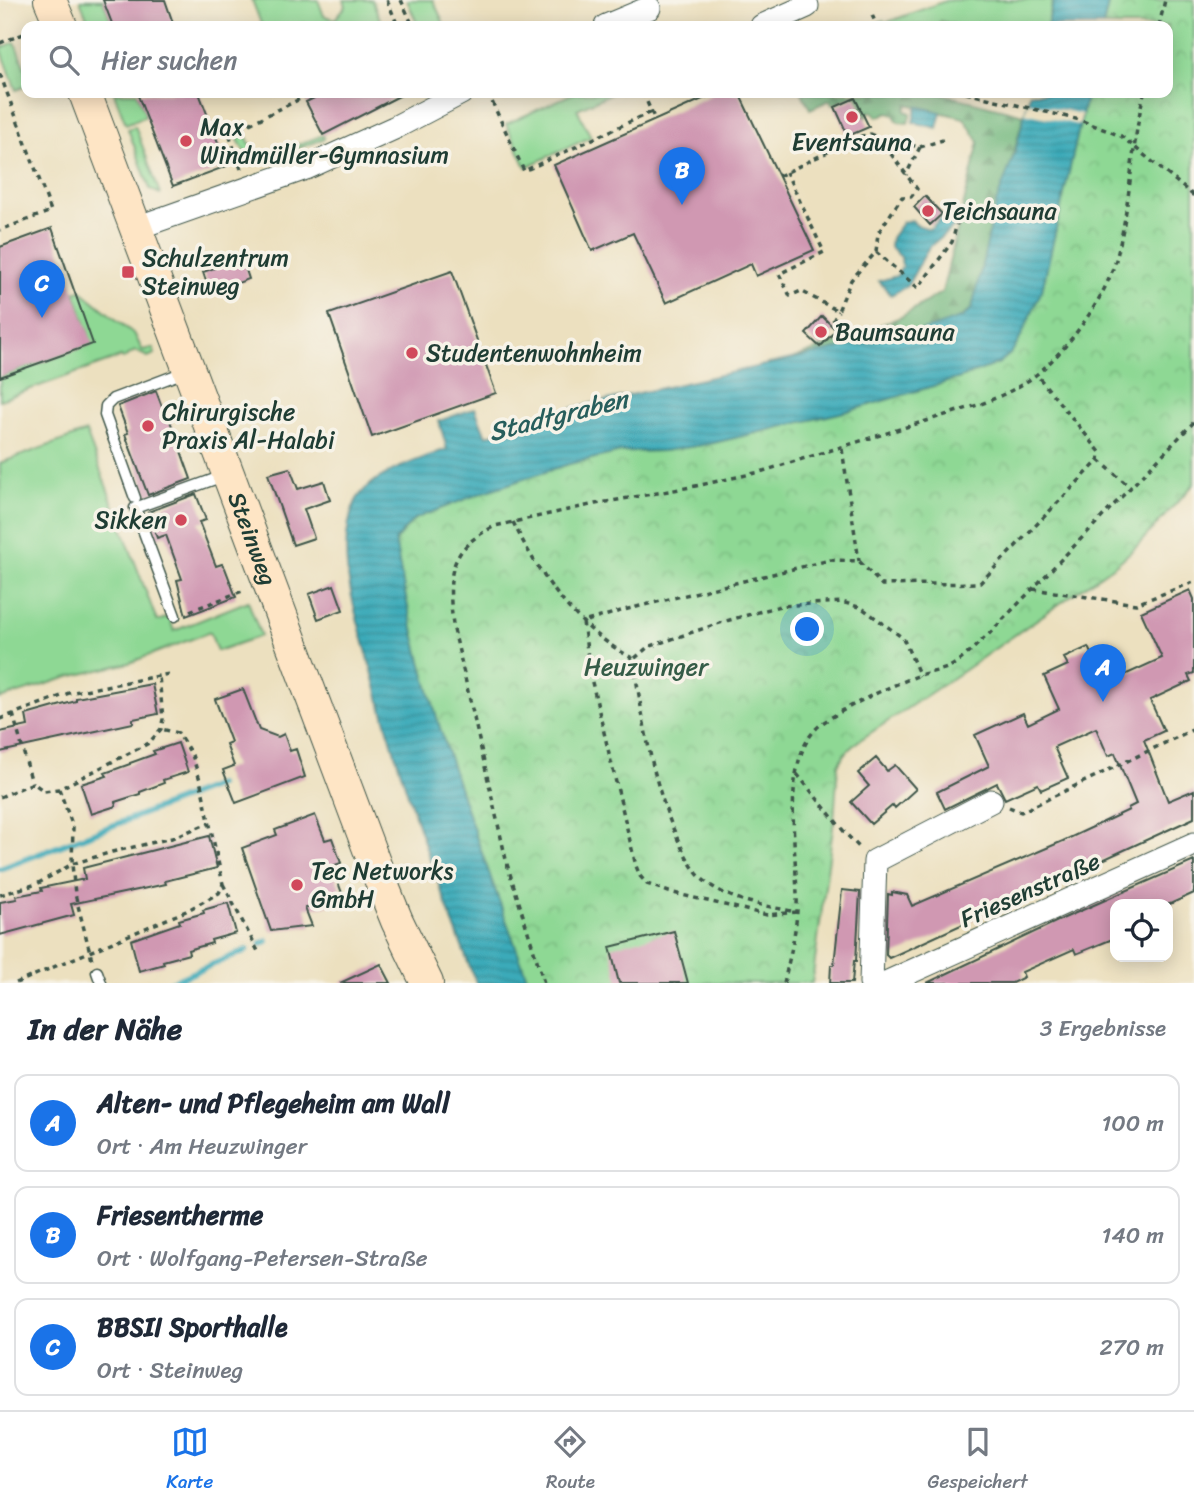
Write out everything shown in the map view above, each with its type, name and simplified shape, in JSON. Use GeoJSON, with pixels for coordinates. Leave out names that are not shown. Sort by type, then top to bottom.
{"type":"FeatureCollection","features":[{"type":"Feature","properties":{"kind":"street"},"geometry":{"type":"LineString","coordinates":[[50,0],[59,21]]}},
{"type":"Feature","properties":{"kind":"street"},"geometry":{"type":"LineString","coordinates":[[773,21],[807,6],[805,0]]}},
{"type":"Feature","properties":{"kind":"street"},"geometry":{"type":"LineString","coordinates":[[621,21],[650,11]]}},
{"type":"Feature","properties":{"kind":"street","name":"Steinweg"},"geometry":{"type":"LineString","coordinates":[[87,98],[394,914],[427,983]]}},
{"type":"Feature","properties":{"kind":"street"},"geometry":{"type":"LineString","coordinates":[[136,228],[351,150],[451,98]]}},
{"type":"Feature","properties":{"kind":"street"},"geometry":{"type":"LineString","coordinates":[[871,983],[875,861],[991,801]]}},
{"type":"Feature","properties":{"kind":"street","name":"Friesenstraße"},"geometry":{"type":"LineString","coordinates":[[886,983],[1194,844]]}},
{"type":"Feature","properties":{"kind":"lane"},"geometry":{"type":"LineString","coordinates":[[135,498],[105,415],[106,406],[113,399],[189,370]]}},
{"type":"Feature","properties":{"kind":"lane"},"geometry":{"type":"LineString","coordinates":[[175,616],[135,509],[229,474]]}},
{"type":"Feature","properties":{"kind":"lane"},"geometry":{"type":"LineString","coordinates":[[97,972],[102,983]]}},
{"type":"Feature","properties":{"kind":"path"},"geometry":{"type":"LineString","coordinates":[[387,0],[396,21]]}},
{"type":"Feature","properties":{"kind":"path"},"geometry":{"type":"LineString","coordinates":[[401,0],[411,21]]}},
{"type":"Feature","properties":{"kind":"path"},"geometry":{"type":"LineString","coordinates":[[1161,21],[1165,0]]}},
{"type":"Feature","properties":{"kind":"path"},"geometry":{"type":"LineString","coordinates":[[872,15],[875,21]]}},
{"type":"Feature","properties":{"kind":"path"},"geometry":{"type":"LineString","coordinates":[[0,43],[21,35]]}},
{"type":"Feature","properties":{"kind":"path"},"geometry":{"type":"LineString","coordinates":[[0,74],[51,211],[0,230]]}},
{"type":"Feature","properties":{"kind":"path"},"geometry":{"type":"LineString","coordinates":[[248,188],[229,134],[302,98]]}},
{"type":"Feature","properties":{"kind":"path"},"geometry":{"type":"LineString","coordinates":[[490,98],[524,171],[651,112]]}},
{"type":"Feature","properties":{"kind":"path"},"geometry":{"type":"LineString","coordinates":[[645,98],[655,120]]}},
{"type":"Feature","properties":{"kind":"path"},"geometry":{"type":"LineString","coordinates":[[986,98],[1080,120],[1121,136],[1194,196]]}},
{"type":"Feature","properties":{"kind":"path"},"geometry":{"type":"LineString","coordinates":[[544,983],[507,864],[453,625],[449,590],[452,565],[457,555],[481,533],[495,526],[749,475],[842,448],[1006,394],[1036,374],[1074,334],[1108,282],[1122,236],[1133,145],[1143,98]]}},
{"type":"Feature","properties":{"kind":"path"},"geometry":{"type":"LineString","coordinates":[[779,176],[858,137],[870,134],[920,147],[943,140]]}},
{"type":"Feature","properties":{"kind":"path"},"geometry":{"type":"LineString","coordinates":[[833,321],[851,280],[876,252],[878,233],[902,198],[911,197],[917,189],[879,138]]}},
{"type":"Feature","properties":{"kind":"path"},"geometry":{"type":"LineString","coordinates":[[906,175],[920,147]]}},
{"type":"Feature","properties":{"kind":"path"},"geometry":{"type":"LineString","coordinates":[[786,172],[824,252],[779,274],[790,296],[801,291],[838,311]]}},
{"type":"Feature","properties":{"kind":"path"},"geometry":{"type":"LineString","coordinates":[[876,252],[918,288],[952,242],[960,212],[950,206]]}},
{"type":"Feature","properties":{"kind":"path"},"geometry":{"type":"LineString","coordinates":[[842,448],[859,561],[882,585],[980,583],[1099,460],[1100,453],[1036,374]]}},
{"type":"Feature","properties":{"kind":"path"},"geometry":{"type":"LineString","coordinates":[[784,983],[797,912],[794,822],[796,773],[800,754],[810,735],[823,723],[861,701],[950,666],[988,635],[1194,422]]}},
{"type":"Feature","properties":{"kind":"path"},"geometry":{"type":"LineString","coordinates":[[1099,460],[1131,488]]}},
{"type":"Feature","properties":{"kind":"path"},"geometry":{"type":"LineString","coordinates":[[513,522],[529,555],[566,607],[610,647],[634,659]]}},
{"type":"Feature","properties":{"kind":"path"},"geometry":{"type":"LineString","coordinates":[[583,622],[830,559],[859,561]]}},
{"type":"Feature","properties":{"kind":"path"},"geometry":{"type":"LineString","coordinates":[[175,616],[269,582]]}},
{"type":"Feature","properties":{"kind":"path"},"geometry":{"type":"LineString","coordinates":[[1033,589],[1136,604],[1194,582]]}},
{"type":"Feature","properties":{"kind":"path"},"geometry":{"type":"LineString","coordinates":[[797,912],[749,903],[719,890],[704,881],[692,866],[677,839],[659,794],[634,659],[648,647],[736,618],[780,606],[842,602],[862,608],[903,638],[920,676]]}},
{"type":"Feature","properties":{"kind":"path"},"geometry":{"type":"LineString","coordinates":[[583,622],[591,678],[640,876],[647,884],[669,892],[767,915],[797,912]]}},
{"type":"Feature","properties":{"kind":"path"},"geometry":{"type":"LineString","coordinates":[[0,719],[69,692],[169,674]]}},
{"type":"Feature","properties":{"kind":"path"},"geometry":{"type":"LineString","coordinates":[[13,714],[33,783],[44,791],[59,789],[149,743],[161,729],[163,719],[159,676]]}},
{"type":"Feature","properties":{"kind":"path"},"geometry":{"type":"LineString","coordinates":[[161,729],[178,733],[192,755],[223,884],[260,955]]}},
{"type":"Feature","properties":{"kind":"path"},"geometry":{"type":"LineString","coordinates":[[991,801],[1021,812],[1194,729]]}},
{"type":"Feature","properties":{"kind":"path"},"geometry":{"type":"LineString","coordinates":[[796,773],[846,834],[875,861]]}},
{"type":"Feature","properties":{"kind":"path"},"geometry":{"type":"LineString","coordinates":[[0,797],[33,783]]}},
{"type":"Feature","properties":{"kind":"path"},"geometry":{"type":"LineString","coordinates":[[59,789],[73,830],[75,894],[88,950]]}},
{"type":"Feature","properties":{"kind":"path"},"geometry":{"type":"LineString","coordinates":[[0,895],[37,884],[72,864],[172,838],[209,823]]}},
{"type":"Feature","properties":{"kind":"path"},"geometry":{"type":"LineString","coordinates":[[16,983],[88,950],[186,911],[219,892],[223,884]]}},
{"type":"Feature","properties":{"kind":"green space"},"geometry":{"type":"Polygon","coordinates":[[[80,0],[103,0],[111,21],[88,21],[80,0]]]}},
{"type":"Feature","properties":{"kind":"green space"},"geometry":{"type":"Polygon","coordinates":[[[252,0],[318,0],[324,16],[335,19],[346,6],[344,0],[372,0],[381,21],[260,21],[252,0]]]}},
{"type":"Feature","properties":{"kind":"green space"},"geometry":{"type":"Polygon","coordinates":[[[407,0],[433,0],[443,21],[416,21],[407,0]]]}},
{"type":"Feature","properties":{"kind":"green space"},"geometry":{"type":"Polygon","coordinates":[[[948,0],[1053,0],[1048,21],[890,21],[948,0]]]}},
{"type":"Feature","properties":{"kind":"green space","name":"Heuzwinger"},"geometry":{"type":"Polygon","coordinates":[[[1109,0],[1194,0],[1194,484],[1118,563],[857,742],[844,754],[838,765],[834,820],[812,983],[529,983],[470,820],[434,710],[395,541],[414,519],[569,464],[621,452],[663,451],[709,444],[852,410],[960,378],[999,363],[1042,290],[1086,98],[1173,98],[1173,21],[1104,21],[1109,0]]]}},
{"type":"Feature","properties":{"kind":"green space"},"geometry":{"type":"Polygon","coordinates":[[[15,42],[21,58],[21,88],[16,90],[1,48],[15,42]]]}},
{"type":"Feature","properties":{"kind":"green space"},"geometry":{"type":"Polygon","coordinates":[[[116,98],[139,98],[146,116],[126,124],[116,98]]]}},
{"type":"Feature","properties":{"kind":"green space"},"geometry":{"type":"Polygon","coordinates":[[[563,98],[601,98],[577,109],[591,137],[526,167],[506,124],[563,98]]]}},
{"type":"Feature","properties":{"kind":"green space"},"geometry":{"type":"Polygon","coordinates":[[[804,98],[847,98],[832,105],[830,100],[810,109],[804,98]]]}},
{"type":"Feature","properties":{"kind":"green space"},"geometry":{"type":"Polygon","coordinates":[[[858,98],[958,98],[1024,115],[972,308],[961,317],[917,333],[792,359],[901,317],[942,292],[979,142],[964,118],[907,104],[905,111],[911,113],[908,123],[898,122],[894,115],[888,113],[877,117],[870,111],[866,117],[858,98]]]}},
{"type":"Feature","properties":{"kind":"green space"},"geometry":{"type":"Polygon","coordinates":[[[135,126],[160,194],[150,189],[128,129],[135,126]]]}},
{"type":"Feature","properties":{"kind":"green space"},"geometry":{"type":"Polygon","coordinates":[[[245,134],[258,160],[323,135],[324,139],[252,165],[237,138],[245,134]]]}},
{"type":"Feature","properties":{"kind":"green space"},"geometry":{"type":"Polygon","coordinates":[[[80,290],[135,335],[142,350],[153,348],[155,354],[148,357],[135,351],[123,359],[121,357],[0,400],[0,377],[92,344],[75,292],[80,290]]]}},
{"type":"Feature","properties":{"kind":"green space"},"geometry":{"type":"Polygon","coordinates":[[[86,432],[157,621],[169,617],[174,631],[248,601],[261,636],[217,651],[210,632],[129,663],[69,677],[0,699],[0,463],[86,432]]]}},
{"type":"Feature","properties":{"kind":"water"},"geometry":{"type":"Polygon","coordinates":[[[1054,0],[1109,0],[1104,21],[1048,21],[1054,0]]]}},
{"type":"Feature","properties":{"kind":"water","name":"Stadtgraben"},"geometry":{"type":"Polygon","coordinates":[[[1029,98],[1086,98],[1042,290],[1018,343],[999,363],[960,378],[852,410],[709,444],[663,451],[621,452],[569,464],[414,519],[395,540],[419,654],[434,709],[529,983],[476,983],[406,789],[354,607],[346,551],[348,525],[356,501],[363,491],[384,475],[447,449],[439,421],[475,408],[486,436],[572,408],[931,328],[963,317],[972,308],[997,200],[1015,152],[1029,98]]]}},
{"type":"Feature","properties":{"kind":"water"},"geometry":{"type":"Polygon","coordinates":[[[917,106],[941,112],[937,128],[913,122],[917,106]]]}},
{"type":"Feature","properties":{"kind":"water"},"geometry":{"type":"Polygon","coordinates":[[[943,216],[955,226],[929,247],[907,286],[891,295],[879,281],[897,276],[902,267],[901,257],[890,247],[891,238],[903,222],[912,220],[916,225],[930,229],[943,216]]]}},
{"type":"Feature","properties":{"kind":"pier"},"geometry":{"type":"Polygon","coordinates":[[[1028,102],[1082,114],[1079,125],[1025,113],[1028,102]]]}},
{"type":"Feature","properties":{"kind":"building"},"geometry":{"type":"Polygon","coordinates":[[[103,0],[165,0],[172,21],[111,21],[103,0]]]}},
{"type":"Feature","properties":{"kind":"building","name":"Max Windmüller-Gymnasium"},"geometry":{"type":"Polygon","coordinates":[[[139,98],[201,98],[227,166],[173,186],[139,98]]]}},
{"type":"Feature","properties":{"kind":"building"},"geometry":{"type":"Polygon","coordinates":[[[314,98],[395,98],[323,135],[306,102],[314,98]]]}},
{"type":"Feature","properties":{"kind":"building"},"geometry":{"type":"Polygon","coordinates":[[[705,98],[741,98],[814,250],[756,276],[751,264],[666,303],[633,233],[592,251],[554,165],[705,98]]]}},
{"type":"Feature","properties":{"kind":"building","name":"Eventsauna"},"geometry":{"type":"Polygon","coordinates":[[[855,98],[869,127],[848,136],[835,107],[855,98]]]}},
{"type":"Feature","properties":{"kind":"building","name":"Teichsauna"},"geometry":{"type":"Polygon","coordinates":[[[925,196],[942,214],[930,225],[914,207],[925,196]]]}},
{"type":"Feature","properties":{"kind":"building"},"geometry":{"type":"Polygon","coordinates":[[[52,228],[93,344],[0,377],[0,247],[52,228]]]}},
{"type":"Feature","properties":{"kind":"building"},"geometry":{"type":"Polygon","coordinates":[[[242,258],[249,279],[210,293],[203,272],[242,258]]]}},
{"type":"Feature","properties":{"kind":"building","name":"Studentenwohnheim"},"geometry":{"type":"Polygon","coordinates":[[[452,271],[496,393],[372,437],[329,314],[452,271]]]}},
{"type":"Feature","properties":{"kind":"building","name":"Baumsauna"},"geometry":{"type":"Polygon","coordinates":[[[822,316],[836,330],[820,347],[806,334],[822,316]]]}},
{"type":"Feature","properties":{"kind":"building"},"geometry":{"type":"Polygon","coordinates":[[[156,391],[167,420],[169,418],[191,479],[148,495],[125,434],[128,433],[118,406],[156,391]]]}},
{"type":"Feature","properties":{"kind":"building"},"geometry":{"type":"Polygon","coordinates":[[[290,468],[298,489],[324,481],[330,500],[304,509],[314,538],[293,545],[268,474],[290,468]]]}},
{"type":"Feature","properties":{"kind":"building"},"geometry":{"type":"Polygon","coordinates":[[[196,494],[206,520],[199,522],[216,566],[222,564],[225,568],[236,597],[186,616],[177,580],[182,579],[166,535],[157,538],[148,512],[196,494]]]}},
{"type":"Feature","properties":{"kind":"building"},"geometry":{"type":"Polygon","coordinates":[[[334,585],[343,610],[318,619],[309,594],[334,585]]]}},
{"type":"Feature","properties":{"kind":"building"},"geometry":{"type":"Polygon","coordinates":[[[1190,590],[1194,599],[1194,673],[1188,675],[1191,681],[1150,700],[1164,731],[1144,740],[1168,801],[1194,790],[1194,818],[889,958],[886,955],[888,894],[892,895],[892,892],[907,895],[912,906],[1063,841],[1129,810],[1128,808],[1136,804],[1115,753],[1108,756],[1096,728],[1054,747],[1068,778],[1041,790],[1038,784],[1005,799],[997,783],[945,809],[937,792],[989,766],[975,735],[1023,713],[1028,724],[1059,709],[1044,676],[1068,665],[1064,658],[1088,647],[1105,684],[1162,658],[1141,612],[1190,590]]]}},
{"type":"Feature","properties":{"kind":"building"},"geometry":{"type":"Polygon","coordinates":[[[152,684],[158,714],[133,719],[133,723],[0,752],[0,732],[28,726],[26,715],[76,701],[76,698],[152,684]]]}},
{"type":"Feature","properties":{"kind":"building"},"geometry":{"type":"Polygon","coordinates":[[[243,689],[259,730],[278,737],[284,734],[290,751],[296,749],[305,777],[236,803],[223,770],[234,766],[226,744],[231,742],[215,699],[243,689]]]}},
{"type":"Feature","properties":{"kind":"building"},"geometry":{"type":"Polygon","coordinates":[[[178,743],[188,772],[163,780],[164,783],[140,794],[115,802],[116,806],[91,814],[81,784],[107,776],[105,773],[155,754],[153,751],[178,743]]]}},
{"type":"Feature","properties":{"kind":"building"},"geometry":{"type":"Polygon","coordinates":[[[876,758],[887,771],[895,765],[916,789],[895,808],[893,805],[871,824],[851,802],[869,786],[858,773],[876,758]]]}},
{"type":"Feature","properties":{"kind":"building","name":"Tec Networks GmbH"},"geometry":{"type":"Polygon","coordinates":[[[315,815],[325,840],[332,838],[341,863],[332,866],[346,904],[305,908],[312,926],[271,931],[242,848],[277,835],[275,830],[315,815]]]}},
{"type":"Feature","properties":{"kind":"building"},"geometry":{"type":"Polygon","coordinates":[[[209,836],[217,868],[165,881],[166,884],[71,904],[74,915],[0,935],[0,902],[42,891],[41,888],[85,879],[83,868],[209,836]]]}},
{"type":"Feature","properties":{"kind":"building"},"geometry":{"type":"Polygon","coordinates":[[[1194,861],[1194,893],[1173,903],[1173,899],[1110,899],[1110,940],[1076,954],[1074,949],[1022,972],[1024,977],[1012,983],[927,983],[1062,919],[1194,861]]]}},
{"type":"Feature","properties":{"kind":"building"},"geometry":{"type":"Polygon","coordinates":[[[842,890],[860,892],[856,961],[852,983],[830,983],[831,965],[834,965],[842,890]]]}},
{"type":"Feature","properties":{"kind":"building"},"geometry":{"type":"Polygon","coordinates":[[[228,903],[236,933],[211,940],[212,943],[188,950],[189,954],[163,961],[164,964],[139,971],[131,940],[180,923],[179,920],[204,913],[203,910],[228,903]]]}},
{"type":"Feature","properties":{"kind":"building"},"geometry":{"type":"Polygon","coordinates":[[[674,931],[688,983],[619,983],[610,947],[674,931]]]}},
{"type":"Feature","properties":{"kind":"building"},"geometry":{"type":"Polygon","coordinates":[[[381,964],[391,983],[340,983],[381,964]]]}},
{"type":"Feature","properties":{"kind":"waterway"},"geometry":{"type":"LineString","coordinates":[[0,869],[218,785]]}},
{"type":"Feature","properties":{"kind":"waterway"},"geometry":{"type":"LineString","coordinates":[[261,944],[267,941]]}},
{"type":"Feature","properties":{"kind":"waterway"},"geometry":{"type":"LineString","coordinates":[[169,983],[247,950]]}},
{"type":"Feature","properties":{"kind":"place","name":"Eventsauna"},"geometry":{"type":"Point","coordinates":[852,117]}},
{"type":"Feature","properties":{"kind":"place","name":"Max Windmüller-Gymnasium"},"geometry":{"type":"Point","coordinates":[186,141]}},
{"type":"Feature","properties":{"kind":"place","name":"Friesentherme"},"geometry":{"type":"Point","coordinates":[682,205]}},
{"type":"Feature","properties":{"kind":"place","name":"Teichsauna"},"geometry":{"type":"Point","coordinates":[928,211]}},
{"type":"Feature","properties":{"kind":"place","name":"Schulzentrum Steinweg"},"geometry":{"type":"Point","coordinates":[128,272]}},
{"type":"Feature","properties":{"kind":"place","name":"BBSII Sporthalle"},"geometry":{"type":"Point","coordinates":[42,318]}},
{"type":"Feature","properties":{"kind":"place","name":"Baumsauna"},"geometry":{"type":"Point","coordinates":[821,332]}},
{"type":"Feature","properties":{"kind":"place","name":"Studentenwohnheim"},"geometry":{"type":"Point","coordinates":[412,353]}},
{"type":"Feature","properties":{"kind":"place","name":"Chirurgische Praxis Al-Halabi"},"geometry":{"type":"Point","coordinates":[148,426]}},
{"type":"Feature","properties":{"kind":"place","name":"Sikken"},"geometry":{"type":"Point","coordinates":[181,520]}},
{"type":"Feature","properties":{"kind":"place","name":"Alten- und Pflegeheim am Wall"},"geometry":{"type":"Point","coordinates":[1103,702]}},
{"type":"Feature","properties":{"kind":"place","name":"Tec Networks GmbH"},"geometry":{"type":"Point","coordinates":[297,885]}}]}
